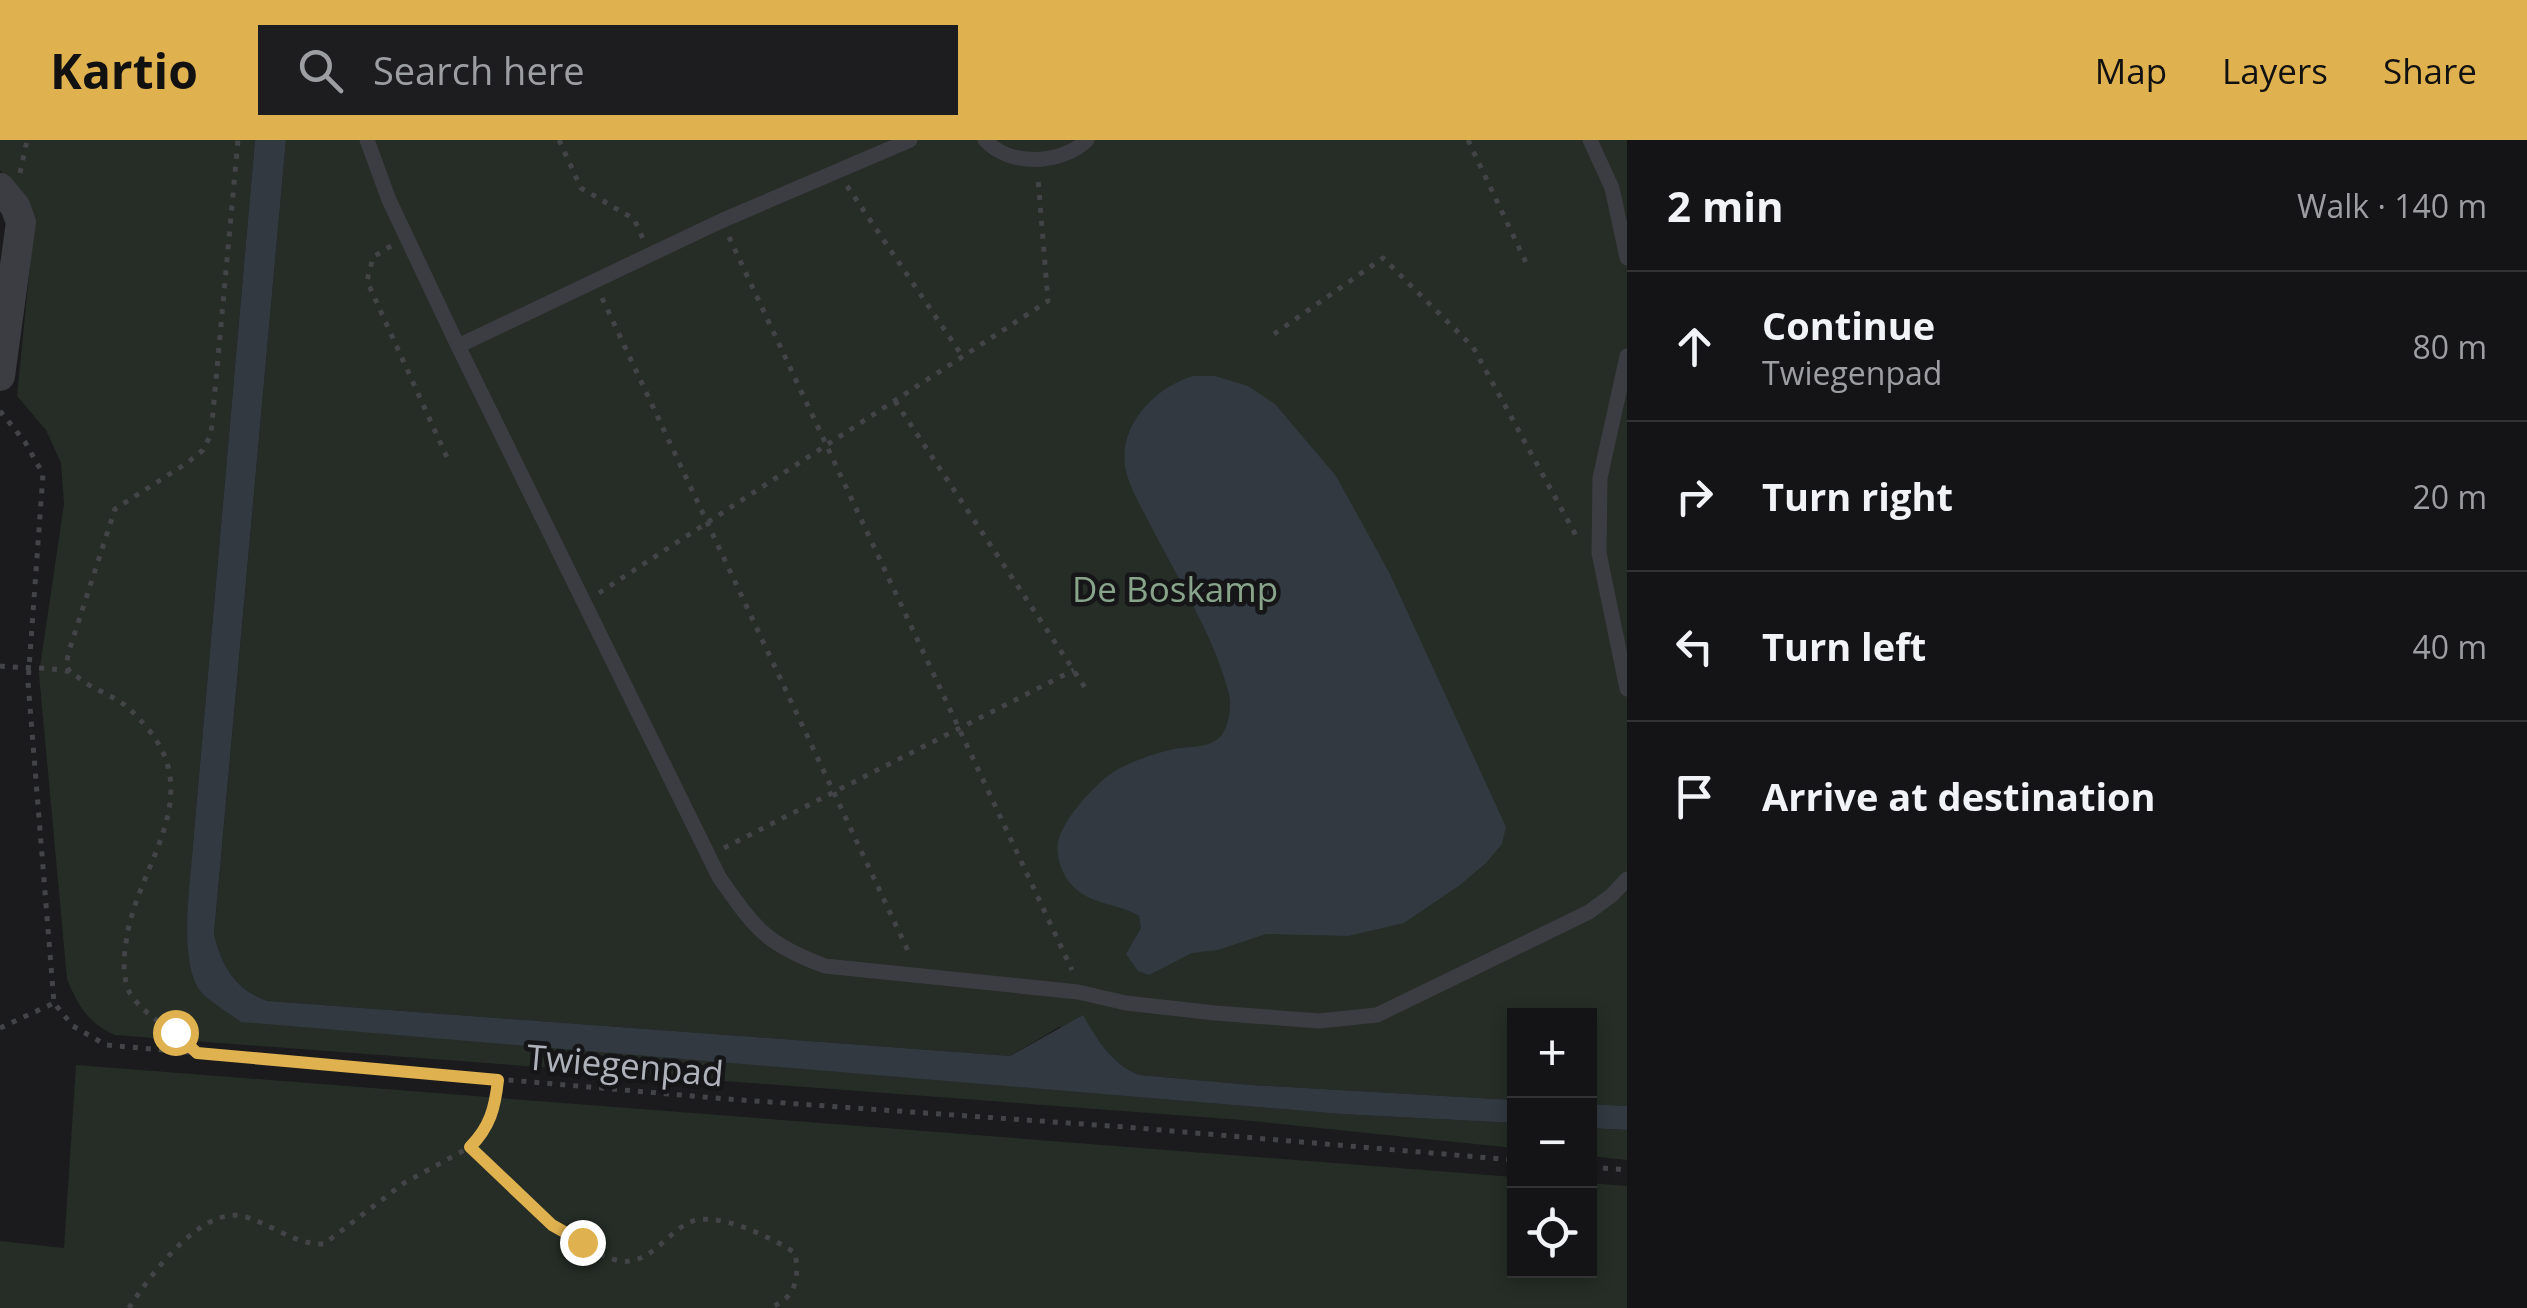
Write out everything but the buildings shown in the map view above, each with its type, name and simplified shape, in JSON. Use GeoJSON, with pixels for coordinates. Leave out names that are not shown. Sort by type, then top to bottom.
{"type":"FeatureCollection","features":[{"type":"Feature","properties":{"kind":"street"},"geometry":{"type":"LineString","coordinates":[[0,188],[15,206],[21,222],[0,376]]}},
{"type":"Feature","properties":{"kind":"lane"},"geometry":{"type":"LineString","coordinates":[[367,140],[406,237],[718,878],[758,932],[788,953],[825,966],[1319,1021],[1377,1015],[1589,912],[1612,896],[1627,879]]}},
{"type":"Feature","properties":{"kind":"lane"},"geometry":{"type":"LineString","coordinates":[[458,346],[722,221],[910,140]]}},
{"type":"Feature","properties":{"kind":"lane"},"geometry":{"type":"LineString","coordinates":[[984,140],[992,148],[1018,158],[1037,160],[1065,154],[1088,140]]}},
{"type":"Feature","properties":{"kind":"lane"},"geometry":{"type":"LineString","coordinates":[[1590,140],[1612,188],[1627,258]]}},
{"type":"Feature","properties":{"kind":"lane"},"geometry":{"type":"LineString","coordinates":[[1627,356],[1600,478],[1599,553],[1627,689]]}},
{"type":"Feature","properties":{"kind":"path"},"geometry":{"type":"LineString","coordinates":[[197,1053],[138,1004],[129,992],[124,973],[130,916],[166,831],[173,802],[164,754],[159,742],[122,700],[85,683],[66,666],[115,509],[187,463],[203,450],[211,434],[238,140]]}},
{"type":"Feature","properties":{"kind":"path"},"geometry":{"type":"LineString","coordinates":[[559,140],[581,188],[634,219],[651,255]]}},
{"type":"Feature","properties":{"kind":"path"},"geometry":{"type":"LineString","coordinates":[[1468,140],[1529,269]]}},
{"type":"Feature","properties":{"kind":"path"},"geometry":{"type":"LineString","coordinates":[[584,603],[1048,302],[1037,160]]}},
{"type":"Feature","properties":{"kind":"path"},"geometry":{"type":"LineString","coordinates":[[837,171],[963,357]]}},
{"type":"Feature","properties":{"kind":"path"},"geometry":{"type":"LineString","coordinates":[[722,221],[1072,968],[1078,992]]}},
{"type":"Feature","properties":{"kind":"path"},"geometry":{"type":"LineString","coordinates":[[406,237],[373,257],[367,282],[450,464]]}},
{"type":"Feature","properties":{"kind":"path"},"geometry":{"type":"LineString","coordinates":[[1274,334],[1383,258],[1472,347],[1576,538],[1599,553]]}},
{"type":"Feature","properties":{"kind":"path"},"geometry":{"type":"LineString","coordinates":[[594,282],[920,976]]}},
{"type":"Feature","properties":{"kind":"path"},"geometry":{"type":"LineString","coordinates":[[896,401],[1086,689]]}},
{"type":"Feature","properties":{"kind":"path"},"geometry":{"type":"LineString","coordinates":[[0,411],[25,442],[43,474],[29,669],[54,1003],[0,1028]]}},
{"type":"Feature","properties":{"kind":"path"},"geometry":{"type":"LineString","coordinates":[[0,666],[70,672]]}},
{"type":"Feature","properties":{"kind":"path"},"geometry":{"type":"LineString","coordinates":[[708,856],[1074,670]]}},
{"type":"Feature","properties":{"kind":"path","name":"Twiegenpad"},"geometry":{"type":"LineString","coordinates":[[54,1003],[74,1026],[106,1046],[1507,1159]]}},
{"type":"Feature","properties":{"kind":"path"},"geometry":{"type":"LineString","coordinates":[[130,1308],[144,1283],[178,1245],[221,1218],[238,1215],[324,1244],[404,1183],[470,1147],[487,1128],[496,1103],[498,1080]]}},
{"type":"Feature","properties":{"kind":"path"},"geometry":{"type":"LineString","coordinates":[[470,1147],[552,1225],[610,1257],[630,1261],[656,1248],[690,1221],[706,1220],[756,1232],[781,1244],[795,1253],[796,1283],[790,1295],[769,1308]]}},
{"type":"Feature","properties":{"kind":"path"},"geometry":{"type":"LineString","coordinates":[[1597,1168],[1627,1170]]}},
{"type":"Feature","properties":{"kind":"green space"},"geometry":{"type":"Polygon","coordinates":[[[0,140],[255,140],[193,844],[188,943],[201,992],[241,1021],[1341,1114],[1507,1123],[1507,1147],[1242,1120],[115,1035],[98,1025],[80,1005],[67,979],[39,674],[64,504],[61,463],[46,430],[17,396],[35,216],[0,170],[0,140]]]}},
{"type":"Feature","properties":{"kind":"green space","name":"De Boskamp"},"geometry":{"type":"Polygon","coordinates":[[[286,140],[1627,140],[1627,1106],[1597,1104],[1597,1008],[1507,1008],[1507,1100],[1139,1075],[1113,1057],[1092,1032],[1059,1027],[1010,1056],[268,1001],[247,991],[232,976],[214,935],[286,140]]]}},
{"type":"Feature","properties":{"kind":"green space"},"geometry":{"type":"Polygon","coordinates":[[[76,1065],[1507,1176],[1507,1278],[1597,1278],[1597,1184],[1627,1186],[1627,1308],[0,1308],[0,1241],[64,1248],[76,1065]]]}},
{"type":"Feature","properties":{"kind":"green space"},"geometry":{"type":"Polygon","coordinates":[[[1597,1128],[1627,1130],[1627,1160],[1597,1157],[1597,1128]]]}},
{"type":"Feature","properties":{"kind":"shaded area"},"geometry":{"type":"Polygon","coordinates":[[[255,140],[286,140],[214,934],[226,966],[247,991],[268,1001],[1010,1056],[1083,1015],[1113,1058],[1139,1075],[1507,1100],[1507,1123],[1341,1114],[241,1022],[202,993],[194,980],[188,943],[188,900],[255,140]]]}},
{"type":"Feature","properties":{"kind":"shaded area"},"geometry":{"type":"Polygon","coordinates":[[[1193,376],[1215,376],[1248,386],[1275,404],[1336,476],[1390,574],[1506,827],[1502,844],[1486,863],[1404,923],[1348,936],[1266,934],[1218,950],[1192,953],[1149,975],[1138,971],[1126,954],[1141,928],[1139,916],[1077,890],[1062,869],[1057,849],[1061,833],[1074,812],[1111,773],[1157,753],[1210,744],[1220,737],[1228,722],[1229,694],[1215,652],[1136,498],[1125,466],[1128,436],[1143,409],[1166,389],[1193,376]]]}},
{"type":"Feature","properties":{"kind":"shaded area"},"geometry":{"type":"Polygon","coordinates":[[[1597,1104],[1627,1106],[1627,1130],[1597,1128],[1597,1104]]]}},
{"type":"Feature","properties":{"kind":"route"},"geometry":{"type":"LineString","coordinates":[[175,1032],[197,1053],[498,1080],[496,1103],[487,1128],[470,1147],[552,1225],[582,1242]]}}]}
